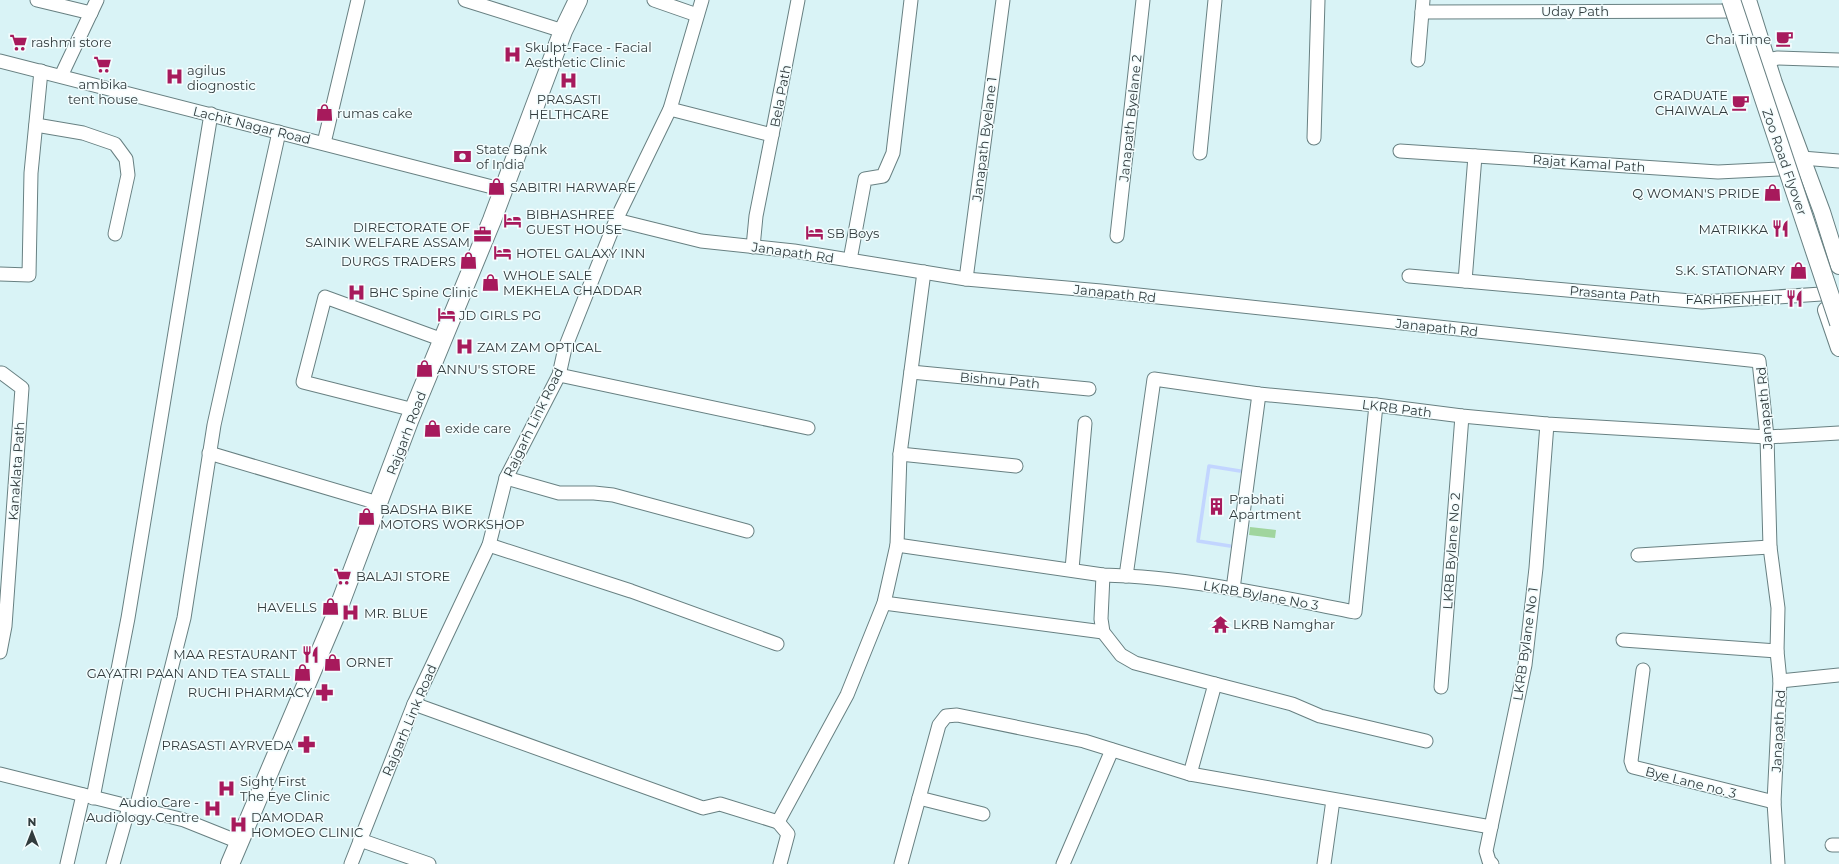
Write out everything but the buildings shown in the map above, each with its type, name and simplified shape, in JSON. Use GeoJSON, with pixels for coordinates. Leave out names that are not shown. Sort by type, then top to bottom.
{"type":"FeatureCollection","features":[{"type":"Feature","properties":{"kind":"main road","name":"Rajgarh Road"},"geometry":{"type":"LineString","coordinates":[[230,864],[335,617],[414,410],[504,190],[563,31],[578,0]]}},
{"type":"Feature","properties":{"kind":"main road","name":"Zoo Road Flyover"},"geometry":{"type":"LineString","coordinates":[[1726,4],[1839,323]]}},
{"type":"Feature","properties":{"kind":"main road","name":"Zoo Road Flyover"},"geometry":{"type":"LineString","coordinates":[[1748,4],[1762,62],[1839,290]]}},
{"type":"Feature","properties":{"kind":"street"},"geometry":{"type":"LineString","coordinates":[[37,0],[91,13]]}},
{"type":"Feature","properties":{"kind":"street"},"geometry":{"type":"LineString","coordinates":[[61,76],[97,0]]}},
{"type":"Feature","properties":{"kind":"street"},"geometry":{"type":"LineString","coordinates":[[324,143],[358,0]]}},
{"type":"Feature","properties":{"kind":"street"},"geometry":{"type":"LineString","coordinates":[[465,0],[563,31]]}},
{"type":"Feature","properties":{"kind":"street"},"geometry":{"type":"LineString","coordinates":[[654,0],[697,14]]}},
{"type":"Feature","properties":{"kind":"street","name":"Rajgarh Link Road"},"geometry":{"type":"LineString","coordinates":[[351,864],[414,704],[489,545],[506,478],[559,375],[565,348],[616,220],[670,109],[702,0]]}},
{"type":"Feature","properties":{"kind":"street","name":"Bela Path"},"geometry":{"type":"LineString","coordinates":[[670,109],[772,136],[798,0]]}},
{"type":"Feature","properties":{"kind":"street"},"geometry":{"type":"LineString","coordinates":[[850,260],[865,179],[883,176],[893,153],[911,0]]}},
{"type":"Feature","properties":{"kind":"street","name":"Janapath Byelane 1"},"geometry":{"type":"LineString","coordinates":[[966,279],[1003,0]]}},
{"type":"Feature","properties":{"kind":"street","name":"Janapath Byelane 2"},"geometry":{"type":"LineString","coordinates":[[1117,236],[1143,0]]}},
{"type":"Feature","properties":{"kind":"street"},"geometry":{"type":"LineString","coordinates":[[1200,153],[1215,0]]}},
{"type":"Feature","properties":{"kind":"street"},"geometry":{"type":"LineString","coordinates":[[1314,138],[1318,0]]}},
{"type":"Feature","properties":{"kind":"street"},"geometry":{"type":"LineString","coordinates":[[1726,4],[1839,348]]}},
{"type":"Feature","properties":{"kind":"street"},"geometry":{"type":"LineString","coordinates":[[1748,4],[1839,266]]}},
{"type":"Feature","properties":{"kind":"street","name":"Uday Path"},"geometry":{"type":"LineString","coordinates":[[1422,6],[1748,4]]}},
{"type":"Feature","properties":{"kind":"street"},"geometry":{"type":"LineString","coordinates":[[1418,60],[1422,6]]}},
{"type":"Feature","properties":{"kind":"street"},"geometry":{"type":"LineString","coordinates":[[1767,60],[1778,58],[1839,60]]}},
{"type":"Feature","properties":{"kind":"street","name":"Lachit Nagar Road"},"geometry":{"type":"LineString","coordinates":[[0,61],[504,190]]}},
{"type":"Feature","properties":{"kind":"street"},"geometry":{"type":"LineString","coordinates":[[0,274],[29,275],[31,173],[41,71]]}},
{"type":"Feature","properties":{"kind":"street"},"geometry":{"type":"LineString","coordinates":[[67,864],[88,796],[128,618],[211,114]]}},
{"type":"Feature","properties":{"kind":"street"},"geometry":{"type":"LineString","coordinates":[[36,125],[83,133],[116,144],[126,159],[128,175],[116,234]]}},
{"type":"Feature","properties":{"kind":"street"},"geometry":{"type":"LineString","coordinates":[[113,864],[132,808],[184,618],[214,426],[279,132]]}},
{"type":"Feature","properties":{"kind":"street"},"geometry":{"type":"LineString","coordinates":[[754,247],[756,216],[772,136]]}},
{"type":"Feature","properties":{"kind":"street","name":"Rajat Kamal Path"},"geometry":{"type":"LineString","coordinates":[[1400,151],[1718,172],[1779,168]]}},
{"type":"Feature","properties":{"kind":"street"},"geometry":{"type":"LineString","coordinates":[[1465,281],[1475,156]]}},
{"type":"Feature","properties":{"kind":"street"},"geometry":{"type":"LineString","coordinates":[[1802,158],[1839,161]]}},
{"type":"Feature","properties":{"kind":"street","name":"Janapath Rd"},"geometry":{"type":"LineString","coordinates":[[616,220],[701,241],[794,251],[966,279],[1108,292],[1760,361],[1767,437],[1770,547],[1778,608],[1777,651],[1780,681],[1774,802],[1778,864]]}},
{"type":"Feature","properties":{"kind":"street"},"geometry":{"type":"LineString","coordinates":[[778,822],[847,696],[884,603],[897,545],[900,454],[924,272]]}},
{"type":"Feature","properties":{"kind":"street","name":"Prasanta Path"},"geometry":{"type":"LineString","coordinates":[[1409,276],[1702,302],[1821,294]]}},
{"type":"Feature","properties":{"kind":"street"},"geometry":{"type":"LineString","coordinates":[[414,410],[303,382],[325,297],[443,340]]}},
{"type":"Feature","properties":{"kind":"street","name":"Bishnu Path"},"geometry":{"type":"LineString","coordinates":[[911,372],[1089,389]]}},
{"type":"Feature","properties":{"kind":"street","name":"Kanaklata Path"},"geometry":{"type":"LineString","coordinates":[[0,373],[22,388],[4,626],[0,652]]}},
{"type":"Feature","properties":{"kind":"street"},"geometry":{"type":"LineString","coordinates":[[559,375],[808,428]]}},
{"type":"Feature","properties":{"kind":"street","name":"LKRB Path"},"geometry":{"type":"LineString","coordinates":[[1126,576],[1154,379],[1259,394],[1547,424],[1767,437],[1839,433]]}},
{"type":"Feature","properties":{"kind":"street"},"geometry":{"type":"LineString","coordinates":[[1233,589],[1259,394]]}},
{"type":"Feature","properties":{"kind":"street","name":"LKRB Bylane No 3"},"geometry":{"type":"LineString","coordinates":[[897,545],[1072,569],[1104,575],[1126,576],[1233,589],[1355,612],[1376,405]]}},
{"type":"Feature","properties":{"kind":"street","name":"LKRB Bylane No 2"},"geometry":{"type":"LineString","coordinates":[[1441,687],[1462,416]]}},
{"type":"Feature","properties":{"kind":"street"},"geometry":{"type":"LineString","coordinates":[[1072,569],[1084,423]]}},
{"type":"Feature","properties":{"kind":"street","name":"LKRB Bylane No 1"},"geometry":{"type":"LineString","coordinates":[[1491,863],[1486,851],[1525,665],[1536,568],[1547,424]]}},
{"type":"Feature","properties":{"kind":"street"},"geometry":{"type":"LineString","coordinates":[[209,453],[378,503]]}},
{"type":"Feature","properties":{"kind":"street"},"geometry":{"type":"LineString","coordinates":[[900,454],[1016,466]]}},
{"type":"Feature","properties":{"kind":"street"},"geometry":{"type":"LineString","coordinates":[[506,478],[559,493],[594,493],[612,495],[747,531]]}},
{"type":"Feature","properties":{"kind":"street"},"geometry":{"type":"LineString","coordinates":[[489,545],[632,591],[777,644]]}},
{"type":"Feature","properties":{"kind":"street"},"geometry":{"type":"LineString","coordinates":[[1638,555],[1770,547]]}},
{"type":"Feature","properties":{"kind":"street"},"geometry":{"type":"LineString","coordinates":[[1104,575],[1101,619],[1103,632],[1121,656],[1135,663],[1292,704],[1320,716],[1426,741]]}},
{"type":"Feature","properties":{"kind":"street"},"geometry":{"type":"LineString","coordinates":[[884,603],[1103,632]]}},
{"type":"Feature","properties":{"kind":"street"},"geometry":{"type":"LineString","coordinates":[[1624,640],[1777,651]]}},
{"type":"Feature","properties":{"kind":"street","name":"Bye Lane no. 3"},"geometry":{"type":"LineString","coordinates":[[1643,670],[1631,760],[1633,767],[1774,802]]}},
{"type":"Feature","properties":{"kind":"street"},"geometry":{"type":"LineString","coordinates":[[1780,681],[1839,675]]}},
{"type":"Feature","properties":{"kind":"street"},"geometry":{"type":"LineString","coordinates":[[1190,774],[1215,684]]}},
{"type":"Feature","properties":{"kind":"street"},"geometry":{"type":"LineString","coordinates":[[414,704],[703,808],[720,804],[778,822],[788,834],[780,864]]}},
{"type":"Feature","properties":{"kind":"street"},"geometry":{"type":"LineString","coordinates":[[901,864],[939,725],[946,716],[957,715],[1084,741],[1190,774],[1491,827]]}},
{"type":"Feature","properties":{"kind":"street"},"geometry":{"type":"LineString","coordinates":[[1063,864],[1112,750]]}},
{"type":"Feature","properties":{"kind":"street"},"geometry":{"type":"LineString","coordinates":[[0,774],[184,820],[239,842]]}},
{"type":"Feature","properties":{"kind":"street"},"geometry":{"type":"LineString","coordinates":[[919,798],[983,814]]}},
{"type":"Feature","properties":{"kind":"street"},"geometry":{"type":"LineString","coordinates":[[1324,864],[1334,800]]}},
{"type":"Feature","properties":{"kind":"street"},"geometry":{"type":"LineString","coordinates":[[360,840],[429,864]]}},
{"type":"Feature","properties":{"kind":"green space"},"geometry":{"type":"Polygon","coordinates":[[[1250,527],[1276,530],[1275,538],[1249,535],[1250,527]]]}},
{"type":"Feature","properties":{"kind":"waterway"},"geometry":{"type":"LineString","coordinates":[[1230,546],[1198,541],[1209,466],[1240,471]]}},
{"type":"Feature","properties":{"kind":"place","name":"Chai Time"},"geometry":{"type":"Point","coordinates":[1784,39]}},
{"type":"Feature","properties":{"kind":"place","name":"rashmi store"},"geometry":{"type":"Point","coordinates":[18,42]}},
{"type":"Feature","properties":{"kind":"place","name":"Skulpt-Face - Facial Aesthetic Clinic"},"geometry":{"type":"Point","coordinates":[512,54]}},
{"type":"Feature","properties":{"kind":"place","name":"ambika tent house"},"geometry":{"type":"Point","coordinates":[103,65]}},
{"type":"Feature","properties":{"kind":"place","name":"agilus diognostic"},"geometry":{"type":"Point","coordinates":[174,77]}},
{"type":"Feature","properties":{"kind":"place","name":"PRASASTI HELTHCARE"},"geometry":{"type":"Point","coordinates":[569,80]}},
{"type":"Feature","properties":{"kind":"place","name":"GRADUATE CHAIWALA"},"geometry":{"type":"Point","coordinates":[1741,102]}},
{"type":"Feature","properties":{"kind":"place","name":"rumas cake"},"geometry":{"type":"Point","coordinates":[324,113]}},
{"type":"Feature","properties":{"kind":"place","name":"State Bank of India"},"geometry":{"type":"Point","coordinates":[463,156]}},
{"type":"Feature","properties":{"kind":"place","name":"SABITRI HARWARE"},"geometry":{"type":"Point","coordinates":[497,187]}},
{"type":"Feature","properties":{"kind":"place","name":"Q WOMAN'S PRIDE"},"geometry":{"type":"Point","coordinates":[1773,193]}},
{"type":"Feature","properties":{"kind":"place","name":"BIBHASHREE GUEST HOUSE"},"geometry":{"type":"Point","coordinates":[513,221]}},
{"type":"Feature","properties":{"kind":"place","name":"MATRIKKA"},"geometry":{"type":"Point","coordinates":[1781,229]}},
{"type":"Feature","properties":{"kind":"place","name":"SB Boys"},"geometry":{"type":"Point","coordinates":[814,233]}},
{"type":"Feature","properties":{"kind":"place","name":"DIRECTORATE OF SAINIK WELFARE ASSAM"},"geometry":{"type":"Point","coordinates":[483,234]}},
{"type":"Feature","properties":{"kind":"place","name":"HOTEL GALAXY INN"},"geometry":{"type":"Point","coordinates":[503,253]}},
{"type":"Feature","properties":{"kind":"place","name":"DURGS TRADERS"},"geometry":{"type":"Point","coordinates":[469,261]}},
{"type":"Feature","properties":{"kind":"place","name":"S.K. STATIONARY"},"geometry":{"type":"Point","coordinates":[1798,270]}},
{"type":"Feature","properties":{"kind":"place","name":"WHOLE SALE MEKHELA CHADDAR"},"geometry":{"type":"Point","coordinates":[490,282]}},
{"type":"Feature","properties":{"kind":"place","name":"BHC Spine Clinic"},"geometry":{"type":"Point","coordinates":[356,292]}},
{"type":"Feature","properties":{"kind":"place","name":"FARHRENHEIT"},"geometry":{"type":"Point","coordinates":[1795,299]}},
{"type":"Feature","properties":{"kind":"place","name":"JD GIRLS PG"},"geometry":{"type":"Point","coordinates":[446,315]}},
{"type":"Feature","properties":{"kind":"place","name":"ZAM ZAM OPTICAL"},"geometry":{"type":"Point","coordinates":[464,347]}},
{"type":"Feature","properties":{"kind":"place","name":"ANNU'S STORE"},"geometry":{"type":"Point","coordinates":[424,369]}},
{"type":"Feature","properties":{"kind":"place","name":"exide care"},"geometry":{"type":"Point","coordinates":[432,428]}},
{"type":"Feature","properties":{"kind":"place","name":"Prabhati Apartment"},"geometry":{"type":"Point","coordinates":[1216,506]}},
{"type":"Feature","properties":{"kind":"place","name":"BADSHA BIKE MOTORS WORKSHOP"},"geometry":{"type":"Point","coordinates":[367,516]}},
{"type":"Feature","properties":{"kind":"place","name":"BALAJI STORE"},"geometry":{"type":"Point","coordinates":[343,576]}},
{"type":"Feature","properties":{"kind":"place","name":"HAVELLS"},"geometry":{"type":"Point","coordinates":[330,607]}},
{"type":"Feature","properties":{"kind":"place","name":"MR. BLUE"},"geometry":{"type":"Point","coordinates":[351,613]}},
{"type":"Feature","properties":{"kind":"place","name":"LKRB Namghar"},"geometry":{"type":"Point","coordinates":[1220,624]}},
{"type":"Feature","properties":{"kind":"place","name":"MAA RESTAURANT"},"geometry":{"type":"Point","coordinates":[310,654]}},
{"type":"Feature","properties":{"kind":"place","name":"ORNET"},"geometry":{"type":"Point","coordinates":[333,662]}},
{"type":"Feature","properties":{"kind":"place","name":"GAYATRI PAAN AND TEA STALL"},"geometry":{"type":"Point","coordinates":[303,673]}},
{"type":"Feature","properties":{"kind":"place","name":"RUCHI PHARMACY"},"geometry":{"type":"Point","coordinates":[325,692]}},
{"type":"Feature","properties":{"kind":"place","name":"PRASASTI AYRVEDA"},"geometry":{"type":"Point","coordinates":[306,745]}},
{"type":"Feature","properties":{"kind":"place","name":"Sight First The Eye Clinic"},"geometry":{"type":"Point","coordinates":[227,788]}},
{"type":"Feature","properties":{"kind":"place","name":"Audio Care - Audiology Centre"},"geometry":{"type":"Point","coordinates":[212,809]}},
{"type":"Feature","properties":{"kind":"place","name":"DAMODAR HOMOEO CLINIC"},"geometry":{"type":"Point","coordinates":[238,824]}}]}
